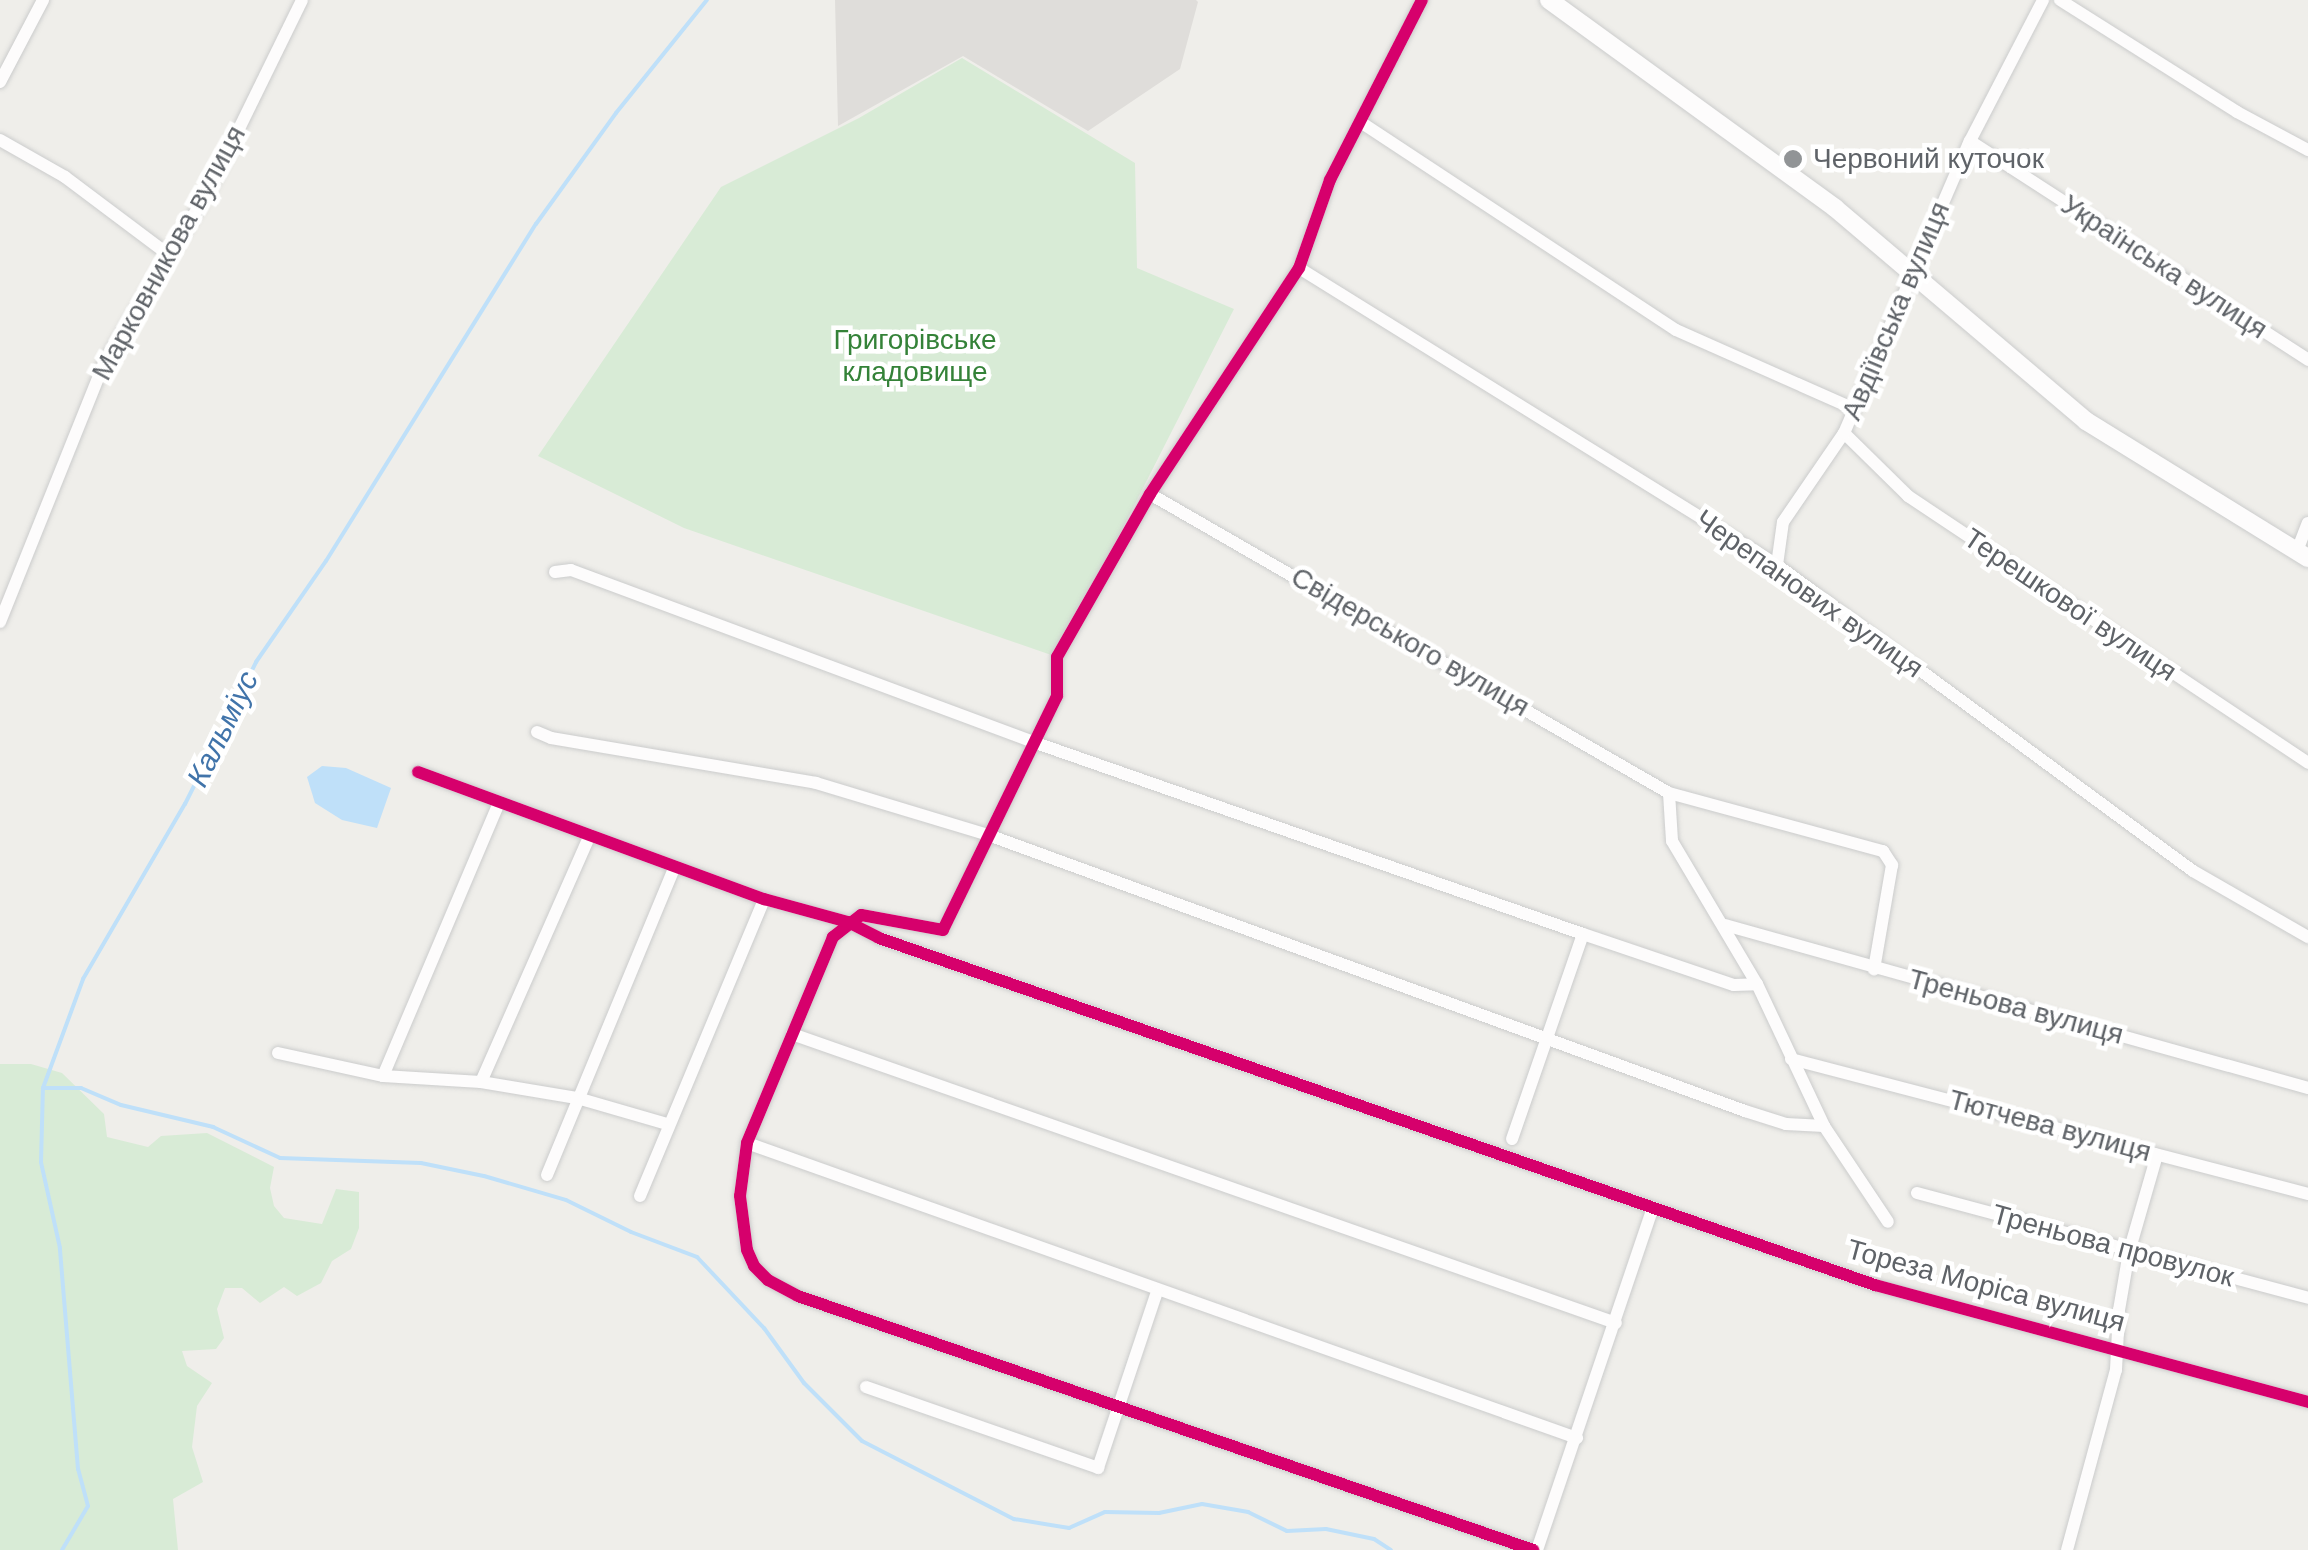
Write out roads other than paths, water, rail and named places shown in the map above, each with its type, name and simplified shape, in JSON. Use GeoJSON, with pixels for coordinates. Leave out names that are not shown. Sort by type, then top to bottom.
{"type":"FeatureCollection","features":[{"type":"Feature","properties":{"kind":"street"},"geometry":{"type":"LineString","coordinates":[[0,82],[43,0]]}},
{"type":"Feature","properties":{"kind":"street","name":"Марковникова вулиця"},"geometry":{"type":"LineString","coordinates":[[0,622],[104,364],[210,188],[302,0]]}},
{"type":"Feature","properties":{"kind":"street"},"geometry":{"type":"LineString","coordinates":[[1422,0],[1330,180],[1299,268],[1150,494],[1057,657],[1057,696],[943,930],[861,914],[833,938],[747,1143],[741,1168],[742,1225],[754,1266],[768,1280],[798,1296],[1535,1550],[1653,1208]]}},
{"type":"Feature","properties":{"kind":"street"},"geometry":{"type":"LineString","coordinates":[[1548,0],[1836,208],[2086,420],[2302,554],[2308,524]]}},
{"type":"Feature","properties":{"kind":"street","name":"Авдіївська вулиця"},"geometry":{"type":"LineString","coordinates":[[1777,565],[1783,522],[1844,433],[1970,141],[2043,0]]}},
{"type":"Feature","properties":{"kind":"street"},"geometry":{"type":"LineString","coordinates":[[2060,0],[2238,112],[2308,150]]}},
{"type":"Feature","properties":{"kind":"street"},"geometry":{"type":"LineString","coordinates":[[1362,123],[1676,330],[1854,409]]}},
{"type":"Feature","properties":{"kind":"street"},"geometry":{"type":"LineString","coordinates":[[0,140],[64,176],[170,255]]}},
{"type":"Feature","properties":{"kind":"street","name":"Українська вулиця"},"geometry":{"type":"LineString","coordinates":[[1970,141],[2308,360]]}},
{"type":"Feature","properties":{"kind":"street","name":"Черепанових вулиця"},"geometry":{"type":"LineString","coordinates":[[1299,268],[1777,565],[2194,871],[2308,936]]}},
{"type":"Feature","properties":{"kind":"street","name":"Терешкової вулиця"},"geometry":{"type":"LineString","coordinates":[[1844,433],[1908,496],[2308,763]]}},
{"type":"Feature","properties":{"kind":"street","name":"Свiдерського вулиця"},"geometry":{"type":"LineString","coordinates":[[1150,494],[1669,792],[1890,857],[1874,969]]}},
{"type":"Feature","properties":{"kind":"street"},"geometry":{"type":"LineString","coordinates":[[556,572],[572,570],[1036,742],[1583,934],[1734,985],[1757,984]]}},
{"type":"Feature","properties":{"kind":"street"},"geometry":{"type":"LineString","coordinates":[[537,732],[551,738],[816,784],[990,836],[1759,1116],[1786,1124],[1824,1126]]}},
{"type":"Feature","properties":{"kind":"street"},"geometry":{"type":"LineString","coordinates":[[418,772],[764,899],[848,922]]}},
{"type":"Feature","properties":{"kind":"street"},"geometry":{"type":"LineString","coordinates":[[1669,792],[1672,841],[1757,984],[1824,1126],[1888,1222]]}},
{"type":"Feature","properties":{"kind":"street"},"geometry":{"type":"LineString","coordinates":[[382,1076],[498,803]]}},
{"type":"Feature","properties":{"kind":"street"},"geometry":{"type":"LineString","coordinates":[[481,1082],[590,835]]}},
{"type":"Feature","properties":{"kind":"street"},"geometry":{"type":"LineString","coordinates":[[547,1176],[674,866]]}},
{"type":"Feature","properties":{"kind":"street"},"geometry":{"type":"LineString","coordinates":[[640,1196],[764,899]]}},
{"type":"Feature","properties":{"kind":"street","name":"Тореза Моріса вулиця"},"geometry":{"type":"LineString","coordinates":[[848,922],[879,938],[1875,1285],[2308,1402]]}},
{"type":"Feature","properties":{"kind":"street","name":"Треньова вулиця"},"geometry":{"type":"LineString","coordinates":[[1725,926],[2308,1088]]}},
{"type":"Feature","properties":{"kind":"street"},"geometry":{"type":"LineString","coordinates":[[1512,1139],[1583,934]]}},
{"type":"Feature","properties":{"kind":"street"},"geometry":{"type":"LineString","coordinates":[[792,1034],[1616,1323]]}},
{"type":"Feature","properties":{"kind":"street"},"geometry":{"type":"LineString","coordinates":[[278,1054],[382,1076],[481,1082],[577,1098],[667,1124]]}},
{"type":"Feature","properties":{"kind":"street","name":"Тютчева вулиця"},"geometry":{"type":"LineString","coordinates":[[1792,1059],[2308,1194]]}},
{"type":"Feature","properties":{"kind":"street"},"geometry":{"type":"LineString","coordinates":[[747,1143],[1576,1438]]}},
{"type":"Feature","properties":{"kind":"street"},"geometry":{"type":"LineString","coordinates":[[2067,1550],[2116,1370],[2129,1252],[2156,1154]]}},
{"type":"Feature","properties":{"kind":"street","name":"Треньова провулок"},"geometry":{"type":"LineString","coordinates":[[1917,1193],[2308,1298]]}},
{"type":"Feature","properties":{"kind":"street"},"geometry":{"type":"LineString","coordinates":[[866,1387],[1098,1468],[1122,1409],[1158,1292]]}},
{"type":"Feature","properties":{"kind":"water"},"geometry":{"type":"Polygon","coordinates":[[[322,766],[346,768],[391,788],[377,828],[342,820],[315,803],[307,777],[322,766]]]}},
{"type":"Feature","properties":{"kind":"waterway","name":"Кальміус"},"geometry":{"type":"LineString","coordinates":[[62,1550],[88,1506],[78,1469],[60,1248],[41,1162],[43,1088],[83,979],[185,804],[256,662],[326,561],[536,224],[616,113],[707,0]]}},
{"type":"Feature","properties":{"kind":"waterway"},"geometry":{"type":"LineString","coordinates":[[43,1088],[81,1088],[121,1105],[213,1127],[280,1158],[421,1163],[484,1176],[566,1200],[631,1232],[697,1257],[764,1328],[804,1383],[862,1441],[1014,1519],[1069,1528],[1105,1512],[1159,1513],[1202,1504],[1248,1512],[1287,1531],[1326,1529],[1374,1539],[1391,1550]]}},
{"type":"Feature","properties":{"kind":"place","name":"Червоний куточок"},"geometry":{"type":"Point","coordinates":[1793,159]}},
{"type":"Feature","properties":{"kind":"park label","name":"Григорівське кладовище"},"geometry":{"type":"Point","coordinates":[915,356]}}]}
